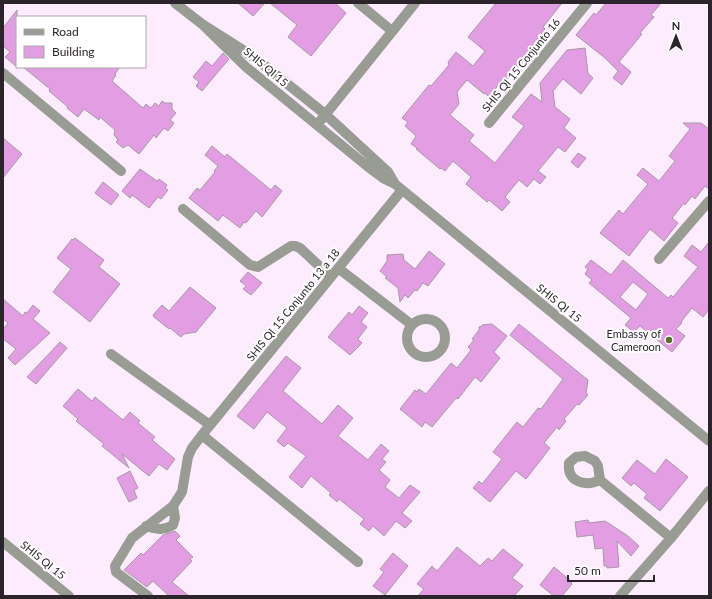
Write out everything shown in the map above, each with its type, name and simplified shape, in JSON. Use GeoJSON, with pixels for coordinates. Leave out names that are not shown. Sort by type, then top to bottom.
{"type":"FeatureCollection","features":[{"type":"Feature","properties":{"kind":"street","name":"SHIS QI 15"},"geometry":{"type":"LineString","coordinates":[[175,3],[202,24],[265,66],[325,114],[388,172],[398,187]]}},
{"type":"Feature","properties":{"kind":"street"},"geometry":{"type":"LineString","coordinates":[[358,3],[392,31]]}},
{"type":"Feature","properties":{"kind":"street"},"geometry":{"type":"LineString","coordinates":[[317,125],[415,3]]}},
{"type":"Feature","properties":{"kind":"street","name":"SHIS QI 15 Conjunto 16"},"geometry":{"type":"LineString","coordinates":[[489,123],[587,3]]}},
{"type":"Feature","properties":{"kind":"street","name":"SHIS QI 15"},"geometry":{"type":"LineString","coordinates":[[202,24],[246,67],[382,178],[398,187],[709,441]]}},
{"type":"Feature","properties":{"kind":"street"},"geometry":{"type":"LineString","coordinates":[[3,72],[121,171]]}},
{"type":"Feature","properties":{"kind":"street","name":"SHIS QI 15 Conjunto 13 a 18"},"geometry":{"type":"LineString","coordinates":[[173,506],[182,492],[188,457],[192,448],[331,277],[398,187]]}},
{"type":"Feature","properties":{"kind":"street"},"geometry":{"type":"LineString","coordinates":[[659,259],[709,201]]}},
{"type":"Feature","properties":{"kind":"street"},"geometry":{"type":"LineString","coordinates":[[183,209],[250,265],[258,267],[291,246],[294,246],[300,248],[331,277]]}},
{"type":"Feature","properties":{"kind":"street"},"geometry":{"type":"LineString","coordinates":[[338,268],[412,325]]}},
{"type":"Feature","properties":{"kind":"street"},"geometry":{"type":"LineString","coordinates":[[111,354],[210,425]]}},
{"type":"Feature","properties":{"kind":"street"},"geometry":{"type":"LineString","coordinates":[[202,435],[358,562]]}},
{"type":"Feature","properties":{"kind":"street"},"geometry":{"type":"LineString","coordinates":[[600,480],[671,538]]}},
{"type":"Feature","properties":{"kind":"street"},"geometry":{"type":"LineString","coordinates":[[620,596],[671,538],[709,491]]}},
{"type":"Feature","properties":{"kind":"street"},"geometry":{"type":"LineString","coordinates":[[148,596],[116,572],[115,566],[132,538],[173,506]]}},
{"type":"Feature","properties":{"kind":"street"},"geometry":{"type":"LineString","coordinates":[[146,526],[166,529],[173,525],[173,506]]}},
{"type":"Feature","properties":{"kind":"street","name":"SHIS QI 15"},"geometry":{"type":"LineString","coordinates":[[3,542],[69,596]]}},
{"type":"Feature","properties":{"kind":"building"},"geometry":{"type":"Polygon","coordinates":[[[238,3],[265,3],[253,16],[238,3]]]}},
{"type":"Feature","properties":{"kind":"building"},"geometry":{"type":"Polygon","coordinates":[[[270,3],[335,3],[346,13],[311,56],[288,37],[297,25],[270,3]]]}},
{"type":"Feature","properties":{"kind":"building"},"geometry":{"type":"Polygon","coordinates":[[[496,3],[562,3],[543,27],[545,29],[531,48],[531,52],[503,85],[500,83],[489,97],[467,80],[457,92],[459,104],[450,115],[474,135],[469,141],[495,163],[524,126],[512,117],[531,94],[542,102],[540,83],[567,50],[585,48],[588,73],[593,78],[581,94],[563,79],[553,91],[555,107],[570,119],[564,128],[576,138],[565,152],[558,147],[538,171],[546,177],[540,184],[534,179],[527,187],[519,180],[505,197],[510,202],[502,211],[489,200],[487,202],[466,184],[471,177],[453,161],[445,171],[441,168],[440,169],[416,149],[417,148],[411,144],[416,136],[405,126],[408,122],[402,118],[429,85],[431,86],[449,65],[448,62],[456,52],[473,66],[485,51],[468,37],[496,3]]]}},
{"type":"Feature","properties":{"kind":"building"},"geometry":{"type":"Polygon","coordinates":[[[606,3],[661,3],[651,15],[654,17],[640,33],[642,34],[619,62],[631,72],[622,85],[613,78],[618,71],[605,58],[576,35],[594,13],[596,15],[606,3]]]}},
{"type":"Feature","properties":{"kind":"building"},"geometry":{"type":"Polygon","coordinates":[[[17,10],[16,66],[5,57],[10,52],[3,46],[3,28],[17,10]]]}},
{"type":"Feature","properties":{"kind":"building"},"geometry":{"type":"Polygon","coordinates":[[[223,53],[229,59],[202,91],[196,86],[199,82],[193,77],[206,61],[212,66],[223,53]]]}},
{"type":"Feature","properties":{"kind":"building"},"geometry":{"type":"Polygon","coordinates":[[[24,68],[119,68],[112,81],[143,108],[146,104],[151,108],[155,103],[159,106],[162,101],[165,103],[172,103],[172,109],[176,113],[170,120],[174,123],[168,131],[164,128],[156,138],[154,135],[139,154],[128,145],[123,148],[116,142],[118,140],[114,135],[115,130],[100,117],[99,120],[84,109],[78,117],[49,91],[50,89],[24,68]]]}},
{"type":"Feature","properties":{"kind":"building"},"geometry":{"type":"Polygon","coordinates":[[[683,123],[701,123],[709,129],[709,189],[705,186],[695,199],[692,196],[685,205],[684,203],[672,218],[678,223],[664,241],[650,229],[629,256],[600,233],[619,210],[623,214],[648,184],[637,175],[643,168],[659,181],[675,161],[669,156],[690,129],[683,123]]]}},
{"type":"Feature","properties":{"kind":"building"},"geometry":{"type":"Polygon","coordinates":[[[3,138],[22,154],[3,178],[3,138]]]}},
{"type":"Feature","properties":{"kind":"building"},"geometry":{"type":"Polygon","coordinates":[[[212,146],[225,157],[227,154],[271,190],[275,185],[282,191],[262,217],[256,211],[240,228],[223,215],[218,221],[189,198],[197,188],[200,190],[218,166],[205,155],[212,146]]]}},
{"type":"Feature","properties":{"kind":"building"},"geometry":{"type":"Polygon","coordinates":[[[578,153],[586,158],[578,168],[571,162],[578,153]]]}},
{"type":"Feature","properties":{"kind":"building"},"geometry":{"type":"Polygon","coordinates":[[[140,169],[157,181],[159,179],[167,185],[165,188],[168,190],[161,199],[158,197],[149,208],[132,195],[130,198],[122,191],[140,169]]]}},
{"type":"Feature","properties":{"kind":"building"},"geometry":{"type":"Polygon","coordinates":[[[103,182],[119,195],[111,205],[95,193],[103,182]]]}},
{"type":"Feature","properties":{"kind":"building"},"geometry":{"type":"Polygon","coordinates":[[[75,238],[104,260],[99,267],[120,284],[90,322],[53,292],[71,269],[57,258],[72,239],[73,240],[75,238]]]}},
{"type":"Feature","properties":{"kind":"building"},"geometry":{"type":"Polygon","coordinates":[[[709,242],[709,310],[703,317],[692,308],[676,329],[685,336],[672,352],[640,326],[634,332],[625,325],[631,318],[589,283],[592,280],[585,274],[588,269],[585,267],[591,260],[611,275],[623,260],[668,298],[671,295],[673,297],[698,267],[684,256],[692,245],[701,252],[709,242]],[[633,282],[620,297],[636,310],[648,294],[633,282]]]}},
{"type":"Feature","properties":{"kind":"building"},"geometry":{"type":"Polygon","coordinates":[[[429,251],[445,264],[428,286],[423,283],[417,291],[415,290],[408,298],[405,295],[400,302],[398,288],[385,278],[387,277],[380,271],[387,261],[387,255],[403,254],[404,260],[415,269],[429,251]]]}},
{"type":"Feature","properties":{"kind":"building"},"geometry":{"type":"Polygon","coordinates":[[[248,272],[262,283],[251,295],[243,289],[246,286],[240,281],[248,272]]]}},
{"type":"Feature","properties":{"kind":"building"},"geometry":{"type":"Polygon","coordinates":[[[190,287],[216,308],[196,332],[184,334],[181,337],[153,315],[162,305],[169,311],[190,287]]]}},
{"type":"Feature","properties":{"kind":"building"},"geometry":{"type":"Polygon","coordinates":[[[3,299],[23,316],[25,312],[27,313],[33,305],[40,311],[33,319],[50,333],[15,365],[8,358],[16,349],[3,339],[3,329],[8,323],[3,319],[3,299]]]}},
{"type":"Feature","properties":{"kind":"building"},"geometry":{"type":"Polygon","coordinates":[[[359,306],[368,313],[361,322],[367,327],[358,339],[362,343],[350,355],[328,337],[349,312],[352,315],[359,306]]]}},
{"type":"Feature","properties":{"kind":"building"},"geometry":{"type":"Polygon","coordinates":[[[492,324],[507,336],[494,352],[500,358],[481,382],[475,377],[458,399],[456,398],[432,427],[425,422],[422,427],[400,409],[415,390],[417,392],[419,389],[426,394],[451,363],[457,368],[471,350],[468,347],[474,340],[472,339],[479,330],[479,327],[482,325],[492,324]]]}},
{"type":"Feature","properties":{"kind":"building"},"geometry":{"type":"Polygon","coordinates":[[[519,324],[588,380],[586,393],[588,395],[579,405],[577,404],[564,419],[566,421],[559,430],[557,427],[544,443],[550,448],[526,479],[516,471],[490,502],[473,488],[479,481],[482,484],[502,459],[493,452],[517,422],[523,427],[538,408],[541,409],[563,379],[510,335],[519,324]]]}},
{"type":"Feature","properties":{"kind":"building"},"geometry":{"type":"Polygon","coordinates":[[[60,342],[67,348],[36,384],[27,377],[60,342]]]}},
{"type":"Feature","properties":{"kind":"building"},"geometry":{"type":"Polygon","coordinates":[[[286,356],[301,368],[283,391],[322,424],[338,405],[353,418],[338,436],[368,460],[381,444],[389,451],[382,459],[386,462],[379,470],[390,480],[385,487],[399,498],[410,485],[420,492],[402,513],[412,521],[405,528],[396,521],[384,536],[373,526],[369,531],[360,524],[364,519],[339,499],[337,502],[329,495],[331,493],[311,476],[302,488],[289,477],[306,456],[288,443],[284,447],[277,441],[287,428],[267,412],[254,429],[237,416],[286,356]]]}},
{"type":"Feature","properties":{"kind":"building"},"geometry":{"type":"Polygon","coordinates":[[[78,389],[92,401],[95,397],[123,420],[130,412],[140,421],[138,423],[155,437],[152,440],[175,459],[167,470],[159,464],[149,476],[122,454],[129,468],[102,446],[104,444],[76,421],[78,419],[63,406],[78,389]]]}},
{"type":"Feature","properties":{"kind":"building"},"geometry":{"type":"Polygon","coordinates":[[[666,459],[688,477],[660,511],[644,498],[647,494],[634,483],[631,486],[622,478],[637,460],[655,474],[666,459]]]}},
{"type":"Feature","properties":{"kind":"building"},"geometry":{"type":"Polygon","coordinates":[[[130,471],[138,488],[134,490],[137,498],[129,502],[117,478],[130,471]]]}},
{"type":"Feature","properties":{"kind":"building"},"geometry":{"type":"Polygon","coordinates":[[[588,520],[589,523],[605,521],[628,536],[639,546],[631,556],[617,541],[619,567],[607,568],[607,566],[604,566],[603,548],[595,549],[593,535],[577,537],[575,522],[588,520]]]}},
{"type":"Feature","properties":{"kind":"building"},"geometry":{"type":"Polygon","coordinates":[[[175,531],[180,536],[176,540],[193,557],[190,559],[192,561],[172,582],[189,596],[169,596],[153,581],[147,587],[124,570],[141,553],[143,555],[163,535],[175,531]]]}},
{"type":"Feature","properties":{"kind":"building"},"geometry":{"type":"Polygon","coordinates":[[[457,547],[480,566],[488,558],[492,561],[503,549],[523,565],[512,578],[523,586],[514,596],[418,596],[424,589],[417,584],[432,566],[437,571],[457,547]]]}},
{"type":"Feature","properties":{"kind":"building"},"geometry":{"type":"Polygon","coordinates":[[[393,553],[408,566],[385,595],[373,586],[384,572],[380,569],[393,553]]]}},
{"type":"Feature","properties":{"kind":"building"},"geometry":{"type":"Polygon","coordinates":[[[554,567],[572,582],[562,596],[554,596],[540,585],[554,567]]]}},
{"type":"Feature","properties":{"kind":"place","name":"Embassy of Cameroon"},"geometry":{"type":"Point","coordinates":[669,340]}}]}
